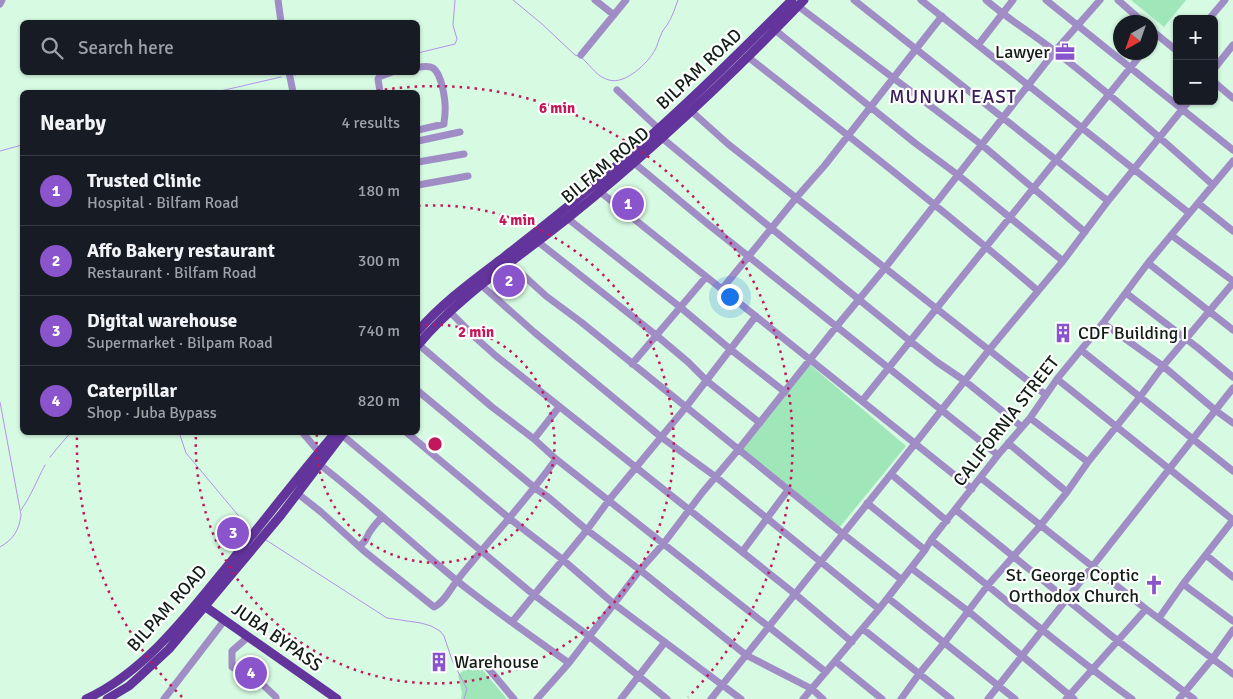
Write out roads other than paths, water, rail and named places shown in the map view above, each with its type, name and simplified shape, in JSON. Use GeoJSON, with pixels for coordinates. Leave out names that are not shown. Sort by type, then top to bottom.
{"type":"FeatureCollection","features":[{"type":"Feature","properties":{"kind":"main road","name":"BILFAM ROAD"},"geometry":{"type":"LineString","coordinates":[[420,341],[446,308],[510,263],[662,138],[688,108],[776,30],[798,2]]}},
{"type":"Feature","properties":{"kind":"main road","name":"BILPAM ROAD"},"geometry":{"type":"LineString","coordinates":[[420,329],[659,129],[688,108],[742,50],[798,2]]}},
{"type":"Feature","properties":{"kind":"main road","name":"BILPAM ROAD"},"geometry":{"type":"LineString","coordinates":[[86,699],[112,684],[150,655],[198,602],[320,452],[339,435]]}},
{"type":"Feature","properties":{"kind":"main road"},"geometry":{"type":"LineString","coordinates":[[107,699],[129,686],[169,649],[281,515],[340,435]]}},
{"type":"Feature","properties":{"kind":"main road","name":"JUBA BYPASS"},"geometry":{"type":"LineString","coordinates":[[198,602],[337,699]]}},
{"type":"Feature","properties":{"kind":"street"},"geometry":{"type":"LineString","coordinates":[[0,4],[2,0]]}},
{"type":"Feature","properties":{"kind":"street"},"geometry":{"type":"LineString","coordinates":[[278,0],[281,20]]}},
{"type":"Feature","properties":{"kind":"street"},"geometry":{"type":"LineString","coordinates":[[595,0],[614,15]]}},
{"type":"Feature","properties":{"kind":"street"},"geometry":{"type":"LineString","coordinates":[[581,55],[626,0]]}},
{"type":"Feature","properties":{"kind":"street"},"geometry":{"type":"LineString","coordinates":[[854,0],[1004,117],[1108,202]]}},
{"type":"Feature","properties":{"kind":"street"},"geometry":{"type":"LineString","coordinates":[[921,0],[1189,213]]}},
{"type":"Feature","properties":{"kind":"street"},"geometry":{"type":"LineString","coordinates":[[986,0],[1002,14],[1055,51],[1109,95],[1213,185]]}},
{"type":"Feature","properties":{"kind":"street"},"geometry":{"type":"LineString","coordinates":[[978,45],[1013,0]]}},
{"type":"Feature","properties":{"kind":"street"},"geometry":{"type":"LineString","coordinates":[[1046,0],[1233,150]]}},
{"type":"Feature","properties":{"kind":"street"},"geometry":{"type":"LineString","coordinates":[[537,699],[569,663],[640,570],[664,543],[702,493],[885,268],[1055,51],[1100,0]]}},
{"type":"Feature","properties":{"kind":"street"},"geometry":{"type":"LineString","coordinates":[[1118,0],[1135,15]]}},
{"type":"Feature","properties":{"kind":"street"},"geometry":{"type":"LineString","coordinates":[[1212,15],[1225,0]]}},
{"type":"Feature","properties":{"kind":"street"},"geometry":{"type":"LineString","coordinates":[[798,2],[982,145],[1085,232]]}},
{"type":"Feature","properties":{"kind":"street"},"geometry":{"type":"LineString","coordinates":[[722,289],[824,165],[942,16]]}},
{"type":"Feature","properties":{"kind":"street"},"geometry":{"type":"LineString","coordinates":[[776,30],[915,144],[958,175],[1063,261]]}},
{"type":"Feature","properties":{"kind":"street"},"geometry":{"type":"LineString","coordinates":[[1158,36],[1173,48]]}},
{"type":"Feature","properties":{"kind":"street"},"geometry":{"type":"LineString","coordinates":[[1218,65],[1233,45]]}},
{"type":"Feature","properties":{"kind":"street"},"geometry":{"type":"LineString","coordinates":[[748,56],[935,204],[1038,291]]}},
{"type":"Feature","properties":{"kind":"street"},"geometry":{"type":"LineString","coordinates":[[862,401],[1137,60]]}},
{"type":"Feature","properties":{"kind":"street"},"geometry":{"type":"LineString","coordinates":[[420,67],[434,68],[438,73],[442,84],[446,112],[444,124],[420,130]]}},
{"type":"Feature","properties":{"kind":"street"},"geometry":{"type":"LineString","coordinates":[[289,75],[291,90]]}},
{"type":"Feature","properties":{"kind":"street"},"geometry":{"type":"LineString","coordinates":[[380,90],[378,79],[384,75]]}},
{"type":"Feature","properties":{"kind":"street"},"geometry":{"type":"LineString","coordinates":[[1218,85],[1233,98]]}},
{"type":"Feature","properties":{"kind":"street"},"geometry":{"type":"LineString","coordinates":[[617,90],[659,129]]}},
{"type":"Feature","properties":{"kind":"street"},"geometry":{"type":"LineString","coordinates":[[711,699],[1186,105]]}},
{"type":"Feature","properties":{"kind":"street"},"geometry":{"type":"LineString","coordinates":[[688,108],[728,144],[1046,395]]}},
{"type":"Feature","properties":{"kind":"street"},"geometry":{"type":"LineString","coordinates":[[420,141],[460,132]]}},
{"type":"Feature","properties":{"kind":"street"},"geometry":{"type":"LineString","coordinates":[[662,138],[910,341],[1022,427]]}},
{"type":"Feature","properties":{"kind":"street"},"geometry":{"type":"LineString","coordinates":[[420,162],[464,154]]}},
{"type":"Feature","properties":{"kind":"street","name":"CALIFORNIA STREET"},"geometry":{"type":"LineString","coordinates":[[803,699],[888,598],[998,455],[1030,418],[1148,263],[1233,160]]}},
{"type":"Feature","properties":{"kind":"street"},"geometry":{"type":"LineString","coordinates":[[633,162],[836,327],[998,455]]}},
{"type":"Feature","properties":{"kind":"street"},"geometry":{"type":"LineString","coordinates":[[420,185],[468,176]]}},
{"type":"Feature","properties":{"kind":"street"},"geometry":{"type":"LineString","coordinates":[[599,191],[972,488]]}},
{"type":"Feature","properties":{"kind":"street"},"geometry":{"type":"LineString","coordinates":[[1198,203],[1233,231]]}},
{"type":"Feature","properties":{"kind":"street"},"geometry":{"type":"LineString","coordinates":[[567,218],[785,392]]}},
{"type":"Feature","properties":{"kind":"street"},"geometry":{"type":"LineString","coordinates":[[901,699],[988,585],[1040,526],[1163,366],[1233,282],[1171,235]]}},
{"type":"Feature","properties":{"kind":"street"},"geometry":{"type":"LineString","coordinates":[[537,241],[656,335],[707,381],[760,423]]}},
{"type":"Feature","properties":{"kind":"street"},"geometry":{"type":"LineString","coordinates":[[510,263],[546,296],[902,580]]}},
{"type":"Feature","properties":{"kind":"street"},"geometry":{"type":"LineString","coordinates":[[1148,263],[1233,330]]}},
{"type":"Feature","properties":{"kind":"street"},"geometry":{"type":"LineString","coordinates":[[632,364],[706,276]]}},
{"type":"Feature","properties":{"kind":"street"},"geometry":{"type":"LineString","coordinates":[[481,285],[534,332],[661,437],[716,477],[879,609]]}},
{"type":"Feature","properties":{"kind":"street"},"geometry":{"type":"LineString","coordinates":[[1126,293],[1233,377]]}},
{"type":"Feature","properties":{"kind":"street"},"geometry":{"type":"LineString","coordinates":[[446,308],[496,356],[795,594],[852,642]]}},
{"type":"Feature","properties":{"kind":"street"},"geometry":{"type":"LineString","coordinates":[[512,622],[707,381],[756,316]]}},
{"type":"Feature","properties":{"kind":"street"},"geometry":{"type":"LineString","coordinates":[[1103,323],[1163,366],[1233,423]]}},
{"type":"Feature","properties":{"kind":"street"},"geometry":{"type":"LineString","coordinates":[[420,346],[556,459],[826,672]]}},
{"type":"Feature","properties":{"kind":"street"},"geometry":{"type":"LineString","coordinates":[[1081,350],[1233,471]]}},
{"type":"Feature","properties":{"kind":"street"},"geometry":{"type":"LineString","coordinates":[[1058,379],[1233,520],[1159,618]]}},
{"type":"Feature","properties":{"kind":"street"},"geometry":{"type":"LineString","coordinates":[[988,699],[1233,388]]}},
{"type":"Feature","properties":{"kind":"street"},"geometry":{"type":"LineString","coordinates":[[420,393],[587,530],[746,655],[812,689],[823,699]]}},
{"type":"Feature","properties":{"kind":"street"},"geometry":{"type":"LineString","coordinates":[[534,439],[559,407]]}},
{"type":"Feature","properties":{"kind":"street"},"geometry":{"type":"LineString","coordinates":[[1030,418],[1088,462]]}},
{"type":"Feature","properties":{"kind":"street"},"geometry":{"type":"LineString","coordinates":[[305,435],[320,452]]}},
{"type":"Feature","properties":{"kind":"street"},"geometry":{"type":"LineString","coordinates":[[343,435],[534,595],[589,636],[667,699]]}},
{"type":"Feature","properties":{"kind":"street"},"geometry":{"type":"LineString","coordinates":[[410,435],[509,518],[562,559],[614,604],[741,699]]}},
{"type":"Feature","properties":{"kind":"street"},"geometry":{"type":"LineString","coordinates":[[1008,443],[1067,492]]}},
{"type":"Feature","properties":{"kind":"street"},"geometry":{"type":"LineString","coordinates":[[297,493],[434,607],[440,603],[457,580],[536,488],[556,459]]}},
{"type":"Feature","properties":{"kind":"street"},"geometry":{"type":"LineString","coordinates":[[319,464],[457,580],[569,663]]}},
{"type":"Feature","properties":{"kind":"street"},"geometry":{"type":"LineString","coordinates":[[891,474],[947,521]]}},
{"type":"Feature","properties":{"kind":"street"},"geometry":{"type":"LineString","coordinates":[[981,478],[1146,609],[1233,674]]}},
{"type":"Feature","properties":{"kind":"street"},"geometry":{"type":"LineString","coordinates":[[742,552],[788,490]]}},
{"type":"Feature","properties":{"kind":"street"},"geometry":{"type":"LineString","coordinates":[[867,503],[925,550]]}},
{"type":"Feature","properties":{"kind":"street"},"geometry":{"type":"LineString","coordinates":[[956,510],[1118,641],[1194,699]]}},
{"type":"Feature","properties":{"kind":"street"},"geometry":{"type":"LineString","coordinates":[[359,546],[365,542],[377,521],[383,517]]}},
{"type":"Feature","properties":{"kind":"street"},"geometry":{"type":"LineString","coordinates":[[931,540],[1092,670],[1132,699]]}},
{"type":"Feature","properties":{"kind":"street"},"geometry":{"type":"LineString","coordinates":[[1206,555],[1233,577]]}},
{"type":"Feature","properties":{"kind":"street"},"geometry":{"type":"LineString","coordinates":[[911,568],[968,611],[1070,698],[1146,609]]}},
{"type":"Feature","properties":{"kind":"street"},"geometry":{"type":"LineString","coordinates":[[1184,584],[1233,621]]}},
{"type":"Feature","properties":{"kind":"street"},"geometry":{"type":"LineString","coordinates":[[888,598],[1015,699]]}},
{"type":"Feature","properties":{"kind":"street"},"geometry":{"type":"LineString","coordinates":[[164,699],[224,620]]}},
{"type":"Feature","properties":{"kind":"street"},"geometry":{"type":"LineString","coordinates":[[863,629],[951,699]]}},
{"type":"Feature","properties":{"kind":"street"},"geometry":{"type":"LineString","coordinates":[[1180,699],[1233,630]]}},
{"type":"Feature","properties":{"kind":"street"},"geometry":{"type":"LineString","coordinates":[[248,636],[232,651],[232,666],[261,683],[276,699]]}},
{"type":"Feature","properties":{"kind":"street"},"geometry":{"type":"LineString","coordinates":[[621,699],[665,642]]}},
{"type":"Feature","properties":{"kind":"street"},"geometry":{"type":"LineString","coordinates":[[835,661],[882,699]]}},
{"type":"Feature","properties":{"kind":"street"},"geometry":{"type":"LineString","coordinates":[[488,668],[514,699]]}},
{"type":"Feature","properties":{"kind":"waterway"},"geometry":{"type":"LineString","coordinates":[[420,53],[455,44],[457,39],[453,25],[455,0]]}},
{"type":"Feature","properties":{"kind":"waterway"},"geometry":{"type":"LineString","coordinates":[[513,0],[578,56]]}},
{"type":"Feature","properties":{"kind":"waterway"},"geometry":{"type":"LineString","coordinates":[[582,58],[605,79],[615,81],[629,76],[642,67],[652,55],[678,0]]}},
{"type":"Feature","properties":{"kind":"waterway"},"geometry":{"type":"LineString","coordinates":[[225,90],[281,77]]}},
{"type":"Feature","properties":{"kind":"waterway"},"geometry":{"type":"LineString","coordinates":[[0,151],[20,146]]}},
{"type":"Feature","properties":{"kind":"waterway"},"geometry":{"type":"LineString","coordinates":[[0,402],[21,515],[15,534],[0,547]]}},
{"type":"Feature","properties":{"kind":"waterway"},"geometry":{"type":"LineString","coordinates":[[50,457],[68,435]]}},
{"type":"Feature","properties":{"kind":"waterway"},"geometry":{"type":"LineString","coordinates":[[180,435],[186,453],[248,527]]}},
{"type":"Feature","properties":{"kind":"waterway"},"geometry":{"type":"LineString","coordinates":[[21,510],[45,465]]}},
{"type":"Feature","properties":{"kind":"waterway"},"geometry":{"type":"LineString","coordinates":[[266,540],[387,618],[421,623],[440,631],[444,636],[452,660],[467,689],[464,699]]}},
{"type":"Feature","properties":{"kind":"place","name":"Lawyer"},"geometry":{"type":"Point","coordinates":[1065,52]}},
{"type":"Feature","properties":{"kind":"place","name":"Trusted Clinic"},"geometry":{"type":"Point","coordinates":[628,204]}},
{"type":"Feature","properties":{"kind":"place","name":"Affo Bakery restaurant"},"geometry":{"type":"Point","coordinates":[509,281]}},
{"type":"Feature","properties":{"kind":"place","name":"CDF Building I"},"geometry":{"type":"Point","coordinates":[1063,333]}},
{"type":"Feature","properties":{"kind":"place","name":"Digital warehouse"},"geometry":{"type":"Point","coordinates":[233,533]}},
{"type":"Feature","properties":{"kind":"place","name":"St. George Coptic Orthodox Church"},"geometry":{"type":"Point","coordinates":[1154,585]}},
{"type":"Feature","properties":{"kind":"place","name":"Warehouse"},"geometry":{"type":"Point","coordinates":[439,662]}},
{"type":"Feature","properties":{"kind":"place","name":"Caterpillar"},"geometry":{"type":"Point","coordinates":[251,673]}},
{"type":"Feature","properties":{"kind":"district","name":"MUNUKI EAST"},"geometry":{"type":"Point","coordinates":[953,96]}}]}
